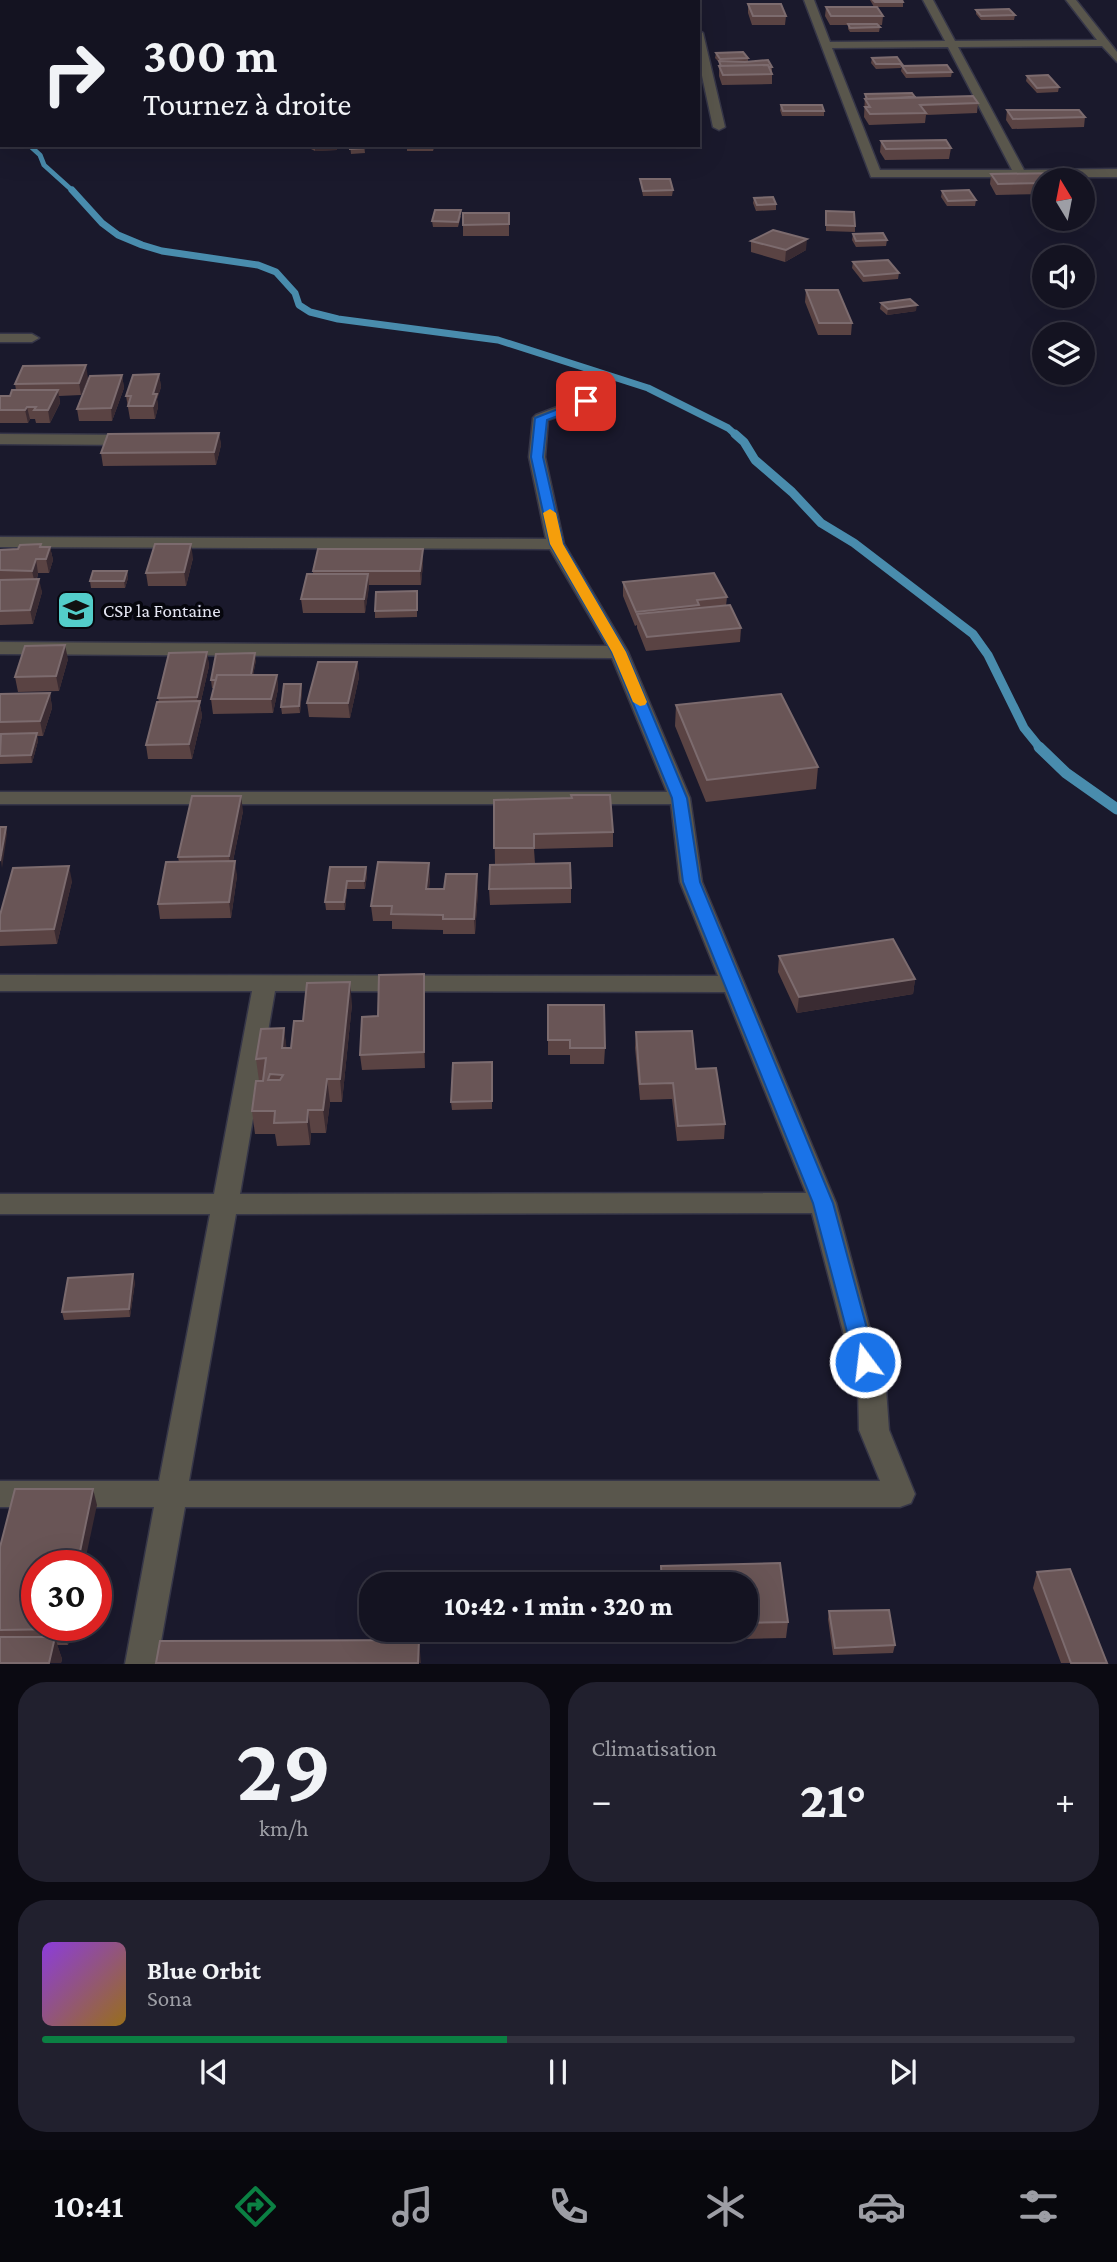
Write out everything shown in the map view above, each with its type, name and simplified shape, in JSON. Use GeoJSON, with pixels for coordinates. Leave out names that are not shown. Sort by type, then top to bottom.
{"type":"FeatureCollection","features":[{"type":"Feature","properties":{"kind":"street"},"geometry":{"type":"LineString","coordinates":[[809,0],[875,174],[1117,173]]}},
{"type":"Feature","properties":{"kind":"street"},"geometry":{"type":"LineString","coordinates":[[928,0],[1020,174]]}},
{"type":"Feature","properties":{"kind":"street"},"geometry":{"type":"LineString","coordinates":[[1071,0],[1117,59]]}},
{"type":"Feature","properties":{"kind":"street"},"geometry":{"type":"LineString","coordinates":[[700,42],[719,127]]}},
{"type":"Feature","properties":{"kind":"street"},"geometry":{"type":"LineString","coordinates":[[827,45],[1105,43]]}},
{"type":"Feature","properties":{"kind":"street"},"geometry":{"type":"LineString","coordinates":[[0,338],[32,338]]}},
{"type":"Feature","properties":{"kind":"street"},"geometry":{"type":"LineString","coordinates":[[0,1494],[900,1494],[874,1430],[872,1389],[823,1203],[691,882],[680,798],[619,652],[556,544],[537,457],[541,418],[586,401]]}},
{"type":"Feature","properties":{"kind":"street"},"geometry":{"type":"LineString","coordinates":[[0,439],[156,441]]}},
{"type":"Feature","properties":{"kind":"street"},"geometry":{"type":"LineString","coordinates":[[0,542],[556,544]]}},
{"type":"Feature","properties":{"kind":"street"},"geometry":{"type":"LineString","coordinates":[[0,649],[619,652]]}},
{"type":"Feature","properties":{"kind":"street"},"geometry":{"type":"LineString","coordinates":[[0,798],[680,798]]}},
{"type":"Feature","properties":{"kind":"street"},"geometry":{"type":"LineString","coordinates":[[0,983],[732,984]]}},
{"type":"Feature","properties":{"kind":"street"},"geometry":{"type":"LineString","coordinates":[[141,1664],[265,983]]}},
{"type":"Feature","properties":{"kind":"street"},"geometry":{"type":"LineString","coordinates":[[0,1204],[823,1203]]}},
{"type":"Feature","properties":{"kind":"building"},"geometry":{"type":"Polygon","coordinates":[[[873,0],[902,0],[903,2],[875,2],[873,0]]]}},
{"type":"Feature","properties":{"kind":"building"},"geometry":{"type":"Polygon","coordinates":[[[748,4],[781,4],[786,16],[753,16],[748,4]]]}},
{"type":"Feature","properties":{"kind":"building"},"geometry":{"type":"Polygon","coordinates":[[[826,7],[877,7],[883,16],[831,16],[826,7]]]}},
{"type":"Feature","properties":{"kind":"building"},"geometry":{"type":"Polygon","coordinates":[[[1009,9],[1015,15],[981,16],[976,10],[1009,9]]]}},
{"type":"Feature","properties":{"kind":"building"},"geometry":{"type":"Polygon","coordinates":[[[848,24],[877,24],[880,27],[850,28],[848,24]]]}},
{"type":"Feature","properties":{"kind":"building"},"geometry":{"type":"Polygon","coordinates":[[[743,52],[748,58],[720,59],[716,53],[743,52]]]}},
{"type":"Feature","properties":{"kind":"building"},"geometry":{"type":"Polygon","coordinates":[[[897,57],[902,64],[876,64],[872,58],[897,57]]]}},
{"type":"Feature","properties":{"kind":"building"},"geometry":{"type":"Polygon","coordinates":[[[768,60],[772,67],[721,66],[719,61],[745,62],[768,60]]]}},
{"type":"Feature","properties":{"kind":"building"},"geometry":{"type":"Polygon","coordinates":[[[768,65],[772,74],[723,75],[719,66],[768,65]]]}},
{"type":"Feature","properties":{"kind":"building"},"geometry":{"type":"Polygon","coordinates":[[[947,65],[952,72],[907,73],[902,66],[947,65]]]}},
{"type":"Feature","properties":{"kind":"building"},"geometry":{"type":"Polygon","coordinates":[[[1048,75],[1059,87],[1037,88],[1027,76],[1048,75]]]}},
{"type":"Feature","properties":{"kind":"building"},"geometry":{"type":"Polygon","coordinates":[[[912,93],[915,97],[867,99],[865,94],[912,93]]]}},
{"type":"Feature","properties":{"kind":"building"},"geometry":{"type":"Polygon","coordinates":[[[973,96],[978,103],[920,105],[926,113],[870,114],[865,107],[870,107],[865,99],[973,96]]]}},
{"type":"Feature","properties":{"kind":"building"},"geometry":{"type":"Polygon","coordinates":[[[781,105],[822,105],[824,111],[783,111],[781,105]]]}},
{"type":"Feature","properties":{"kind":"building"},"geometry":{"type":"Polygon","coordinates":[[[1007,110],[1079,110],[1085,117],[1013,119],[1007,110]]]}},
{"type":"Feature","properties":{"kind":"building"},"geometry":{"type":"Polygon","coordinates":[[[946,140],[951,148],[886,149],[881,141],[946,140]]]}},
{"type":"Feature","properties":{"kind":"building"},"geometry":{"type":"Polygon","coordinates":[[[1032,173],[1032,183],[998,184],[991,174],[1032,173]]]}},
{"type":"Feature","properties":{"kind":"building"},"geometry":{"type":"Polygon","coordinates":[[[640,179],[670,179],[673,190],[643,191],[640,179]]]}},
{"type":"Feature","properties":{"kind":"building"},"geometry":{"type":"Polygon","coordinates":[[[969,190],[976,200],[948,201],[942,191],[969,190]]]}},
{"type":"Feature","properties":{"kind":"building"},"geometry":{"type":"Polygon","coordinates":[[[773,197],[776,204],[757,205],[754,198],[773,197]]]}},
{"type":"Feature","properties":{"kind":"building"},"geometry":{"type":"Polygon","coordinates":[[[435,210],[461,210],[458,222],[432,221],[435,210]]]}},
{"type":"Feature","properties":{"kind":"building"},"geometry":{"type":"Polygon","coordinates":[[[826,211],[854,212],[855,226],[826,225],[826,211]]]}},
{"type":"Feature","properties":{"kind":"building"},"geometry":{"type":"Polygon","coordinates":[[[463,213],[509,213],[509,224],[463,225],[463,213]]]}},
{"type":"Feature","properties":{"kind":"building"},"geometry":{"type":"Polygon","coordinates":[[[773,230],[807,239],[786,250],[751,241],[773,230]]]}},
{"type":"Feature","properties":{"kind":"building"},"geometry":{"type":"Polygon","coordinates":[[[883,233],[887,240],[856,241],[853,234],[883,233]]]}},
{"type":"Feature","properties":{"kind":"building"},"geometry":{"type":"Polygon","coordinates":[[[888,260],[899,273],[864,276],[853,262],[888,260]]]}},
{"type":"Feature","properties":{"kind":"building"},"geometry":{"type":"Polygon","coordinates":[[[806,290],[838,290],[852,323],[819,323],[806,290]]]}},
{"type":"Feature","properties":{"kind":"building"},"geometry":{"type":"Polygon","coordinates":[[[910,299],[917,305],[888,309],[881,303],[910,299]]]}},
{"type":"Feature","properties":{"kind":"building"},"geometry":{"type":"Polygon","coordinates":[[[86,365],[79,383],[15,384],[23,366],[86,365]]]}},
{"type":"Feature","properties":{"kind":"building"},"geometry":{"type":"Polygon","coordinates":[[[159,374],[153,394],[157,394],[153,406],[128,406],[131,396],[126,396],[133,375],[159,374]]]}},
{"type":"Feature","properties":{"kind":"building"},"geometry":{"type":"Polygon","coordinates":[[[122,375],[111,408],[77,409],[90,376],[122,375]]]}},
{"type":"Feature","properties":{"kind":"building"},"geometry":{"type":"Polygon","coordinates":[[[12,390],[58,390],[48,410],[27,407],[25,410],[0,410],[0,396],[10,396],[12,390]]]}},
{"type":"Feature","properties":{"kind":"building"},"geometry":{"type":"Polygon","coordinates":[[[219,433],[214,452],[101,453],[108,434],[219,433]]]}},
{"type":"Feature","properties":{"kind":"building"},"geometry":{"type":"Polygon","coordinates":[[[41,544],[40,547],[50,547],[46,559],[36,559],[32,571],[0,570],[0,550],[41,544]]]}},
{"type":"Feature","properties":{"kind":"building"},"geometry":{"type":"Polygon","coordinates":[[[155,544],[191,544],[184,572],[146,573],[155,544]]]}},
{"type":"Feature","properties":{"kind":"building"},"geometry":{"type":"Polygon","coordinates":[[[318,549],[423,549],[420,571],[313,571],[318,549]]]}},
{"type":"Feature","properties":{"kind":"building"},"geometry":{"type":"Polygon","coordinates":[[[93,571],[127,571],[124,581],[90,581],[93,571]]]}},
{"type":"Feature","properties":{"kind":"building"},"geometry":{"type":"Polygon","coordinates":[[[714,573],[727,597],[697,600],[699,605],[636,612],[623,582],[714,573]]]}},
{"type":"Feature","properties":{"kind":"building"},"geometry":{"type":"Polygon","coordinates":[[[307,574],[368,574],[364,599],[301,599],[307,574]]]}},
{"type":"Feature","properties":{"kind":"building"},"geometry":{"type":"Polygon","coordinates":[[[39,579],[30,610],[0,611],[0,580],[39,579]]]}},
{"type":"Feature","properties":{"kind":"building"},"geometry":{"type":"Polygon","coordinates":[[[417,591],[417,610],[375,611],[376,592],[417,591]]]}},
{"type":"Feature","properties":{"kind":"building"},"geometry":{"type":"Polygon","coordinates":[[[730,605],[741,628],[647,637],[637,614],[730,605]]]}},
{"type":"Feature","properties":{"kind":"building"},"geometry":{"type":"Polygon","coordinates":[[[65,645],[56,676],[15,677],[25,646],[65,645]]]}},
{"type":"Feature","properties":{"kind":"building"},"geometry":{"type":"Polygon","coordinates":[[[207,652],[197,697],[158,698],[169,653],[207,652]]]}},
{"type":"Feature","properties":{"kind":"building"},"geometry":{"type":"Polygon","coordinates":[[[255,653],[251,675],[217,675],[216,680],[211,680],[216,654],[255,653]]]}},
{"type":"Feature","properties":{"kind":"building"},"geometry":{"type":"Polygon","coordinates":[[[318,662],[357,662],[348,703],[307,703],[318,662]]]}},
{"type":"Feature","properties":{"kind":"building"},"geometry":{"type":"Polygon","coordinates":[[[217,675],[277,675],[271,699],[211,699],[217,675]]]}},
{"type":"Feature","properties":{"kind":"building"},"geometry":{"type":"Polygon","coordinates":[[[284,684],[301,684],[299,706],[281,707],[284,684]]]}},
{"type":"Feature","properties":{"kind":"building"},"geometry":{"type":"Polygon","coordinates":[[[50,693],[40,721],[0,722],[0,694],[50,693]]]}},
{"type":"Feature","properties":{"kind":"building"},"geometry":{"type":"Polygon","coordinates":[[[781,694],[818,767],[707,780],[676,705],[781,694]]]}},
{"type":"Feature","properties":{"kind":"building"},"geometry":{"type":"Polygon","coordinates":[[[200,701],[189,744],[146,745],[157,702],[200,701]]]}},
{"type":"Feature","properties":{"kind":"building"},"geometry":{"type":"Polygon","coordinates":[[[37,733],[31,755],[0,756],[1,734],[37,733]]]}},
{"type":"Feature","properties":{"kind":"building"},"geometry":{"type":"Polygon","coordinates":[[[571,795],[610,795],[613,832],[534,834],[534,848],[494,848],[494,800],[572,798],[571,795]]]}},
{"type":"Feature","properties":{"kind":"building"},"geometry":{"type":"Polygon","coordinates":[[[192,796],[241,796],[229,856],[178,857],[192,796]]]}},
{"type":"Feature","properties":{"kind":"building"},"geometry":{"type":"Polygon","coordinates":[[[0,827],[6,827],[0,861],[0,827]]]}},
{"type":"Feature","properties":{"kind":"building"},"geometry":{"type":"Polygon","coordinates":[[[235,861],[229,902],[158,904],[166,862],[235,861]]]}},
{"type":"Feature","properties":{"kind":"building"},"geometry":{"type":"Polygon","coordinates":[[[378,862],[429,863],[426,889],[444,889],[446,874],[477,874],[474,919],[443,919],[443,915],[391,914],[392,906],[371,906],[378,862]]]}},
{"type":"Feature","properties":{"kind":"building"},"geometry":{"type":"Polygon","coordinates":[[[570,863],[571,888],[489,889],[490,865],[570,863]]]}},
{"type":"Feature","properties":{"kind":"building"},"geometry":{"type":"Polygon","coordinates":[[[69,866],[54,929],[0,931],[0,915],[13,868],[69,866]]]}},
{"type":"Feature","properties":{"kind":"building"},"geometry":{"type":"Polygon","coordinates":[[[330,867],[366,867],[364,881],[347,881],[344,902],[325,902],[330,867]]]}},
{"type":"Feature","properties":{"kind":"building"},"geometry":{"type":"Polygon","coordinates":[[[893,939],[915,979],[799,997],[779,956],[893,939]]]}},
{"type":"Feature","properties":{"kind":"building"},"geometry":{"type":"Polygon","coordinates":[[[424,974],[424,1052],[360,1055],[362,1017],[378,1016],[379,975],[424,974]]]}},
{"type":"Feature","properties":{"kind":"building"},"geometry":{"type":"Polygon","coordinates":[[[350,982],[340,1079],[327,1079],[323,1110],[308,1110],[307,1122],[274,1123],[275,1111],[252,1111],[256,1081],[263,1081],[266,1058],[256,1059],[261,1029],[284,1028],[282,1048],[291,1048],[294,1021],[303,1021],[307,983],[350,982]],[[270,1074],[268,1080],[280,1080],[283,1075],[270,1074]]]}},
{"type":"Feature","properties":{"kind":"building"},"geometry":{"type":"Polygon","coordinates":[[[548,1005],[604,1005],[605,1048],[570,1048],[570,1040],[548,1040],[548,1005]]]}},
{"type":"Feature","properties":{"kind":"building"},"geometry":{"type":"Polygon","coordinates":[[[692,1031],[696,1069],[716,1068],[725,1124],[678,1126],[673,1083],[640,1084],[636,1032],[692,1031]]]}},
{"type":"Feature","properties":{"kind":"building"},"geometry":{"type":"Polygon","coordinates":[[[492,1062],[492,1101],[451,1102],[453,1063],[492,1062]]]}},
{"type":"Feature","properties":{"kind":"building"},"geometry":{"type":"Polygon","coordinates":[[[133,1274],[129,1309],[62,1312],[68,1278],[133,1274]]]}},
{"type":"Feature","properties":{"kind":"building"},"geometry":{"type":"Polygon","coordinates":[[[15,1489],[93,1489],[80,1550],[21,1550],[21,1630],[0,1630],[0,1547],[15,1489]]]}},
{"type":"Feature","properties":{"kind":"building"},"geometry":{"type":"Polygon","coordinates":[[[780,1563],[788,1622],[758,1623],[758,1572],[661,1572],[661,1566],[780,1563]]]}},
{"type":"Feature","properties":{"kind":"building"},"geometry":{"type":"Polygon","coordinates":[[[1070,1569],[1107,1663],[1071,1663],[1037,1572],[1070,1569]]]}},
{"type":"Feature","properties":{"kind":"building"},"geometry":{"type":"Polygon","coordinates":[[[889,1610],[895,1645],[835,1648],[829,1611],[889,1610]]]}},
{"type":"Feature","properties":{"kind":"building"},"geometry":{"type":"Polygon","coordinates":[[[0,1637],[21,1637],[21,1641],[54,1641],[49,1663],[0,1663],[0,1637]]]}},
{"type":"Feature","properties":{"kind":"building"},"geometry":{"type":"Polygon","coordinates":[[[160,1641],[419,1642],[418,1663],[156,1663],[160,1641]]]}},
{"type":"Feature","properties":{"kind":"waterway"},"geometry":{"type":"LineString","coordinates":[[31,147],[40,155],[44,165],[73,191]]}},
{"type":"Feature","properties":{"kind":"waterway"},"geometry":{"type":"LineString","coordinates":[[73,191],[102,223],[118,235],[142,245],[162,251],[258,265],[276,272],[295,293],[299,305],[310,312],[338,319],[498,340],[648,388],[728,428],[737,436]]}},
{"type":"Feature","properties":{"kind":"waterway"},"geometry":{"type":"LineString","coordinates":[[735,434],[744,442],[755,460],[792,492],[821,523],[854,543],[973,634],[988,655],[1024,728],[1041,749]]}},
{"type":"Feature","properties":{"kind":"waterway"},"geometry":{"type":"LineString","coordinates":[[1041,749],[1066,773],[1117,809]]}},
{"type":"Feature","properties":{"kind":"slow traffic"},"geometry":{"type":"LineString","coordinates":[[550,513],[556,544],[619,652],[640,702]]}},
{"type":"Feature","properties":{"kind":"place","name":"CSP la Fontaine"},"geometry":{"type":"Point","coordinates":[76,610]}},
{"type":"Feature","properties":{"kind":"route"},"geometry":{"type":"LineString","coordinates":[[586,401],[541,418],[537,457],[556,544],[619,652],[680,798],[691,882],[823,1203],[865,1362]]}}]}
